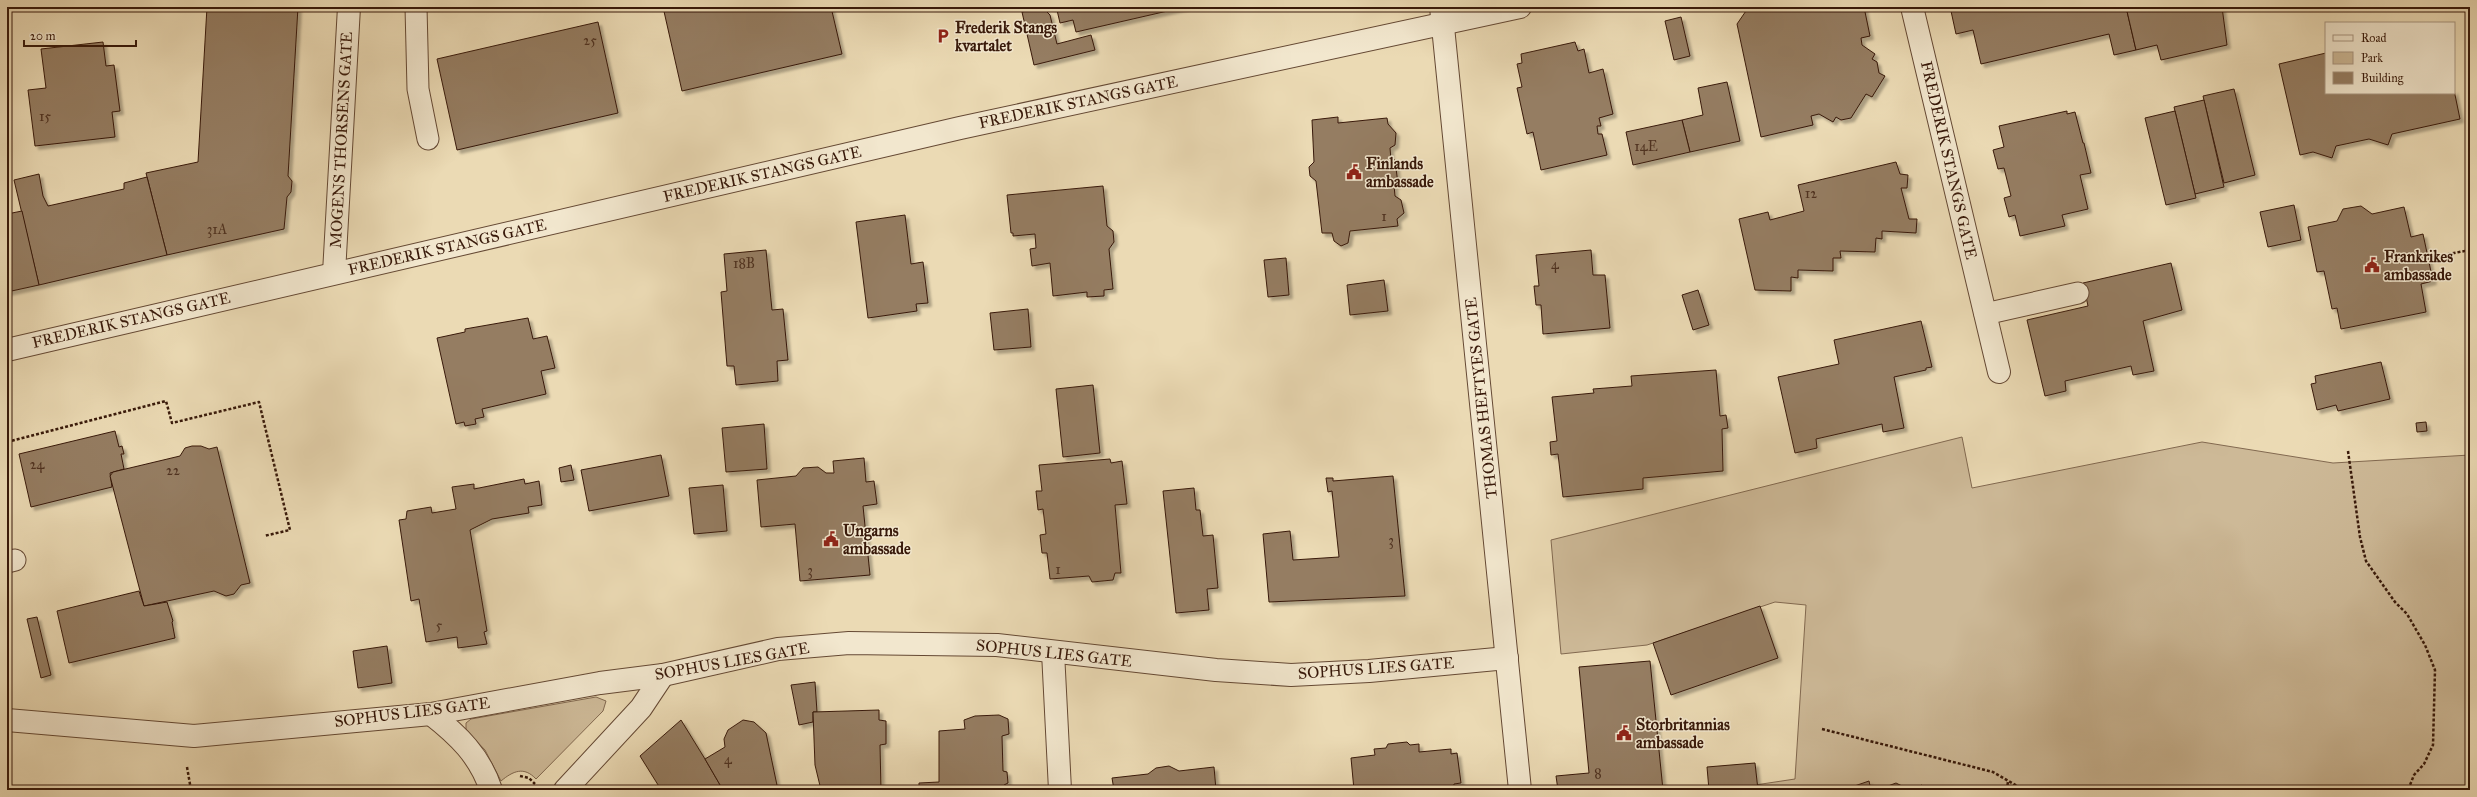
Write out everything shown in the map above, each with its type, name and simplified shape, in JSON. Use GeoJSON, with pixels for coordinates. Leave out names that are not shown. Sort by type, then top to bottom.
{"type":"FeatureCollection","features":[{"type":"Feature","properties":{"kind":"street","name":"MOGENS THORSENS GATE"},"geometry":{"type":"LineString","coordinates":[[334,273],[348,7]]}},
{"type":"Feature","properties":{"kind":"street","name":"FREDERIK STANGS GATE"},"geometry":{"type":"LineString","coordinates":[[7,350],[1442,15],[1520,7]]}},
{"type":"Feature","properties":{"kind":"street","name":"FREDERIK STANGS GATE"},"geometry":{"type":"LineString","coordinates":[[1912,7],[1999,372]]}},
{"type":"Feature","properties":{"kind":"street","name":"THOMAS HEFTYES GATE"},"geometry":{"type":"LineString","coordinates":[[1442,15],[1520,790]]}},
{"type":"Feature","properties":{"kind":"street","name":"SOPHUS LIES GATE"},"geometry":{"type":"LineString","coordinates":[[7,720],[194,736],[431,714],[600,683],[663,675],[778,649],[849,643],[998,645],[1216,670],[1291,675],[1369,671],[1507,658]]}},
{"type":"Feature","properties":{"kind":"street"},"geometry":{"type":"LineString","coordinates":[[1053,652],[1060,790]]}},
{"type":"Feature","properties":{"kind":"street"},"geometry":{"type":"LineString","coordinates":[[565,790],[641,708],[663,675]]}},
{"type":"Feature","properties":{"kind":"street"},"geometry":{"type":"LineString","coordinates":[[431,714],[458,735],[482,768],[491,790]]}},
{"type":"Feature","properties":{"kind":"lane"},"geometry":{"type":"LineString","coordinates":[[416,7],[418,89],[428,139]]}},
{"type":"Feature","properties":{"kind":"lane"},"geometry":{"type":"LineString","coordinates":[[1985,314],[2078,293]]}},
{"type":"Feature","properties":{"kind":"path"},"geometry":{"type":"LineString","coordinates":[[2428,258],[2470,250]]}},
{"type":"Feature","properties":{"kind":"path"},"geometry":{"type":"LineString","coordinates":[[7,442],[166,401],[172,423],[259,402],[290,530],[264,536]]}},
{"type":"Feature","properties":{"kind":"path"},"geometry":{"type":"LineString","coordinates":[[2348,451],[2360,537],[2366,561],[2395,602],[2407,614],[2425,644],[2435,670],[2433,745],[2424,764],[2414,775],[2408,790]]}},
{"type":"Feature","properties":{"kind":"path"},"geometry":{"type":"LineString","coordinates":[[1822,729],[1993,772],[2024,790]]}},
{"type":"Feature","properties":{"kind":"path"},"geometry":{"type":"LineString","coordinates":[[188,775],[191,790]]}},
{"type":"Feature","properties":{"kind":"path"},"geometry":{"type":"LineString","coordinates":[[514,778],[521,775],[529,778],[539,788]]}},
{"type":"Feature","properties":{"kind":"path"},"geometry":{"type":"LineString","coordinates":[[2007,790],[2008,780]]}},
{"type":"Feature","properties":{"kind":"green space"},"geometry":{"type":"Polygon","coordinates":[[[1962,437],[1972,488],[2202,442],[2333,463],[2470,455],[2470,790],[1722,790],[1795,779],[1806,605],[1775,602],[1647,645],[1561,654],[1551,540],[1962,437]]]}},
{"type":"Feature","properties":{"kind":"green space"},"geometry":{"type":"Polygon","coordinates":[[[596,697],[606,701],[603,711],[536,779],[527,772],[518,771],[501,781],[485,750],[466,730],[466,723],[471,719],[596,697]]]}},
{"type":"Feature","properties":{"kind":"building"},"geometry":{"type":"Polygon","coordinates":[[[207,7],[298,7],[288,176],[292,181],[291,192],[287,197],[284,229],[167,255],[146,173],[198,162],[207,7]]]}},
{"type":"Feature","properties":{"kind":"building"},"geometry":{"type":"Polygon","coordinates":[[[663,7],[831,7],[842,54],[682,91],[663,7]]]}},
{"type":"Feature","properties":{"kind":"building"},"geometry":{"type":"Polygon","coordinates":[[[1051,7],[1185,7],[1076,32],[1073,20],[1060,23],[1057,10],[1051,7]]]}},
{"type":"Feature","properties":{"kind":"building"},"geometry":{"type":"Polygon","coordinates":[[[1864,7],[1870,36],[1861,38],[1862,45],[1875,54],[1872,59],[1877,62],[1879,73],[1885,76],[1872,97],[1866,94],[1851,118],[1841,120],[1836,117],[1833,122],[1819,114],[1811,116],[1813,125],[1761,137],[1737,24],[1748,8],[1864,7]]]}},
{"type":"Feature","properties":{"kind":"building"},"geometry":{"type":"Polygon","coordinates":[[[1966,7],[2126,7],[2136,50],[2114,55],[2109,34],[1981,64],[1973,30],[1956,34],[1951,11],[1966,7]]]}},
{"type":"Feature","properties":{"kind":"building"},"geometry":{"type":"Polygon","coordinates":[[[2126,7],[2222,7],[2227,45],[2161,60],[2157,45],[2136,50],[2126,7]]]}},
{"type":"Feature","properties":{"kind":"building"},"geometry":{"type":"Polygon","coordinates":[[[1043,8],[1050,15],[1057,44],[1091,35],[1095,50],[1034,65],[1022,12],[1043,8]]]}},
{"type":"Feature","properties":{"kind":"building"},"geometry":{"type":"Polygon","coordinates":[[[1681,17],[1690,56],[1674,60],[1665,21],[1681,17]]]}},
{"type":"Feature","properties":{"kind":"building"},"geometry":{"type":"Polygon","coordinates":[[[598,22],[618,113],[457,150],[437,59],[598,22]]]}},
{"type":"Feature","properties":{"kind":"building"},"geometry":{"type":"Polygon","coordinates":[[[103,42],[106,66],[114,65],[120,111],[112,112],[115,137],[35,146],[28,90],[46,88],[41,49],[103,42]]]}},
{"type":"Feature","properties":{"kind":"building"},"geometry":{"type":"Polygon","coordinates":[[[1575,42],[1578,51],[1584,49],[1589,73],[1603,69],[1613,114],[1599,118],[1601,126],[1597,126],[1598,134],[1602,134],[1607,155],[1541,170],[1533,132],[1527,134],[1517,88],[1522,87],[1517,64],[1522,63],[1521,54],[1575,42]]]}},
{"type":"Feature","properties":{"kind":"building"},"geometry":{"type":"Polygon","coordinates":[[[2325,53],[2325,94],[2455,94],[2460,119],[2392,134],[2388,145],[2369,139],[2336,146],[2332,158],[2313,152],[2300,155],[2279,64],[2325,53]]]}},
{"type":"Feature","properties":{"kind":"building"},"geometry":{"type":"Polygon","coordinates":[[[1727,82],[1740,141],[1690,152],[1682,120],[1703,115],[1698,88],[1727,82]]]}},
{"type":"Feature","properties":{"kind":"building"},"geometry":{"type":"Polygon","coordinates":[[[2234,89],[2255,175],[2224,183],[2203,96],[2234,89]]]}},
{"type":"Feature","properties":{"kind":"building"},"geometry":{"type":"Polygon","coordinates":[[[2204,100],[2224,187],[2195,194],[2174,107],[2204,100]]]}},
{"type":"Feature","properties":{"kind":"building"},"geometry":{"type":"Polygon","coordinates":[[[2067,111],[2067,114],[2075,112],[2091,173],[2080,175],[2088,209],[2062,215],[2065,226],[2020,236],[2015,215],[2009,217],[2004,198],[2011,196],[2004,168],[1998,169],[1993,150],[2004,147],[1999,126],[2067,111]]]}},
{"type":"Feature","properties":{"kind":"building"},"geometry":{"type":"Polygon","coordinates":[[[2175,111],[2196,198],[2166,205],[2145,118],[2175,111]]]}},
{"type":"Feature","properties":{"kind":"building"},"geometry":{"type":"Polygon","coordinates":[[[1338,117],[1338,123],[1387,118],[1388,124],[1396,133],[1395,145],[1390,148],[1391,160],[1395,160],[1398,184],[1394,185],[1395,196],[1401,200],[1404,213],[1397,219],[1398,226],[1350,231],[1348,243],[1341,246],[1334,241],[1332,233],[1322,233],[1316,181],[1310,176],[1309,167],[1314,162],[1312,120],[1338,117]]]}},
{"type":"Feature","properties":{"kind":"building"},"geometry":{"type":"Polygon","coordinates":[[[1682,120],[1690,152],[1633,165],[1626,132],[1682,120]]]}},
{"type":"Feature","properties":{"kind":"building"},"geometry":{"type":"Polygon","coordinates":[[[1896,162],[1900,174],[1908,175],[1907,188],[1901,188],[1909,219],[1917,219],[1916,233],[1882,231],[1882,239],[1876,238],[1875,252],[1840,251],[1841,258],[1833,258],[1833,271],[1798,270],[1798,278],[1791,277],[1791,291],[1755,290],[1739,219],[1768,212],[1770,220],[1804,211],[1798,185],[1896,162]]]}},
{"type":"Feature","properties":{"kind":"building"},"geometry":{"type":"Polygon","coordinates":[[[39,174],[43,196],[48,206],[124,189],[124,183],[147,177],[167,255],[39,285],[14,180],[39,174]]]}},
{"type":"Feature","properties":{"kind":"building"},"geometry":{"type":"Polygon","coordinates":[[[1103,186],[1107,226],[1113,231],[1114,242],[1109,249],[1113,289],[1104,290],[1104,296],[1087,297],[1087,292],[1053,296],[1050,263],[1032,266],[1030,249],[1036,248],[1035,234],[1013,236],[1013,233],[1011,233],[1007,195],[1103,186]]]}},
{"type":"Feature","properties":{"kind":"building"},"geometry":{"type":"Polygon","coordinates":[[[2294,205],[2301,240],[2268,247],[2260,212],[2294,205]]]}},
{"type":"Feature","properties":{"kind":"building","name":"Frankrikes ambassade"},"geometry":{"type":"Polygon","coordinates":[[[2361,206],[2372,214],[2404,207],[2411,237],[2423,234],[2433,281],[2421,284],[2426,312],[2341,329],[2337,308],[2332,309],[2324,271],[2317,272],[2308,227],[2337,221],[2343,209],[2361,206]]]}},
{"type":"Feature","properties":{"kind":"building"},"geometry":{"type":"Polygon","coordinates":[[[22,211],[39,285],[7,292],[7,214],[22,211]]]}},
{"type":"Feature","properties":{"kind":"building"},"geometry":{"type":"Polygon","coordinates":[[[905,215],[911,264],[923,262],[928,303],[916,304],[917,311],[868,318],[856,222],[905,215]]]}},
{"type":"Feature","properties":{"kind":"building"},"geometry":{"type":"Polygon","coordinates":[[[766,250],[772,310],[783,309],[788,360],[777,361],[778,381],[736,385],[734,366],[727,366],[721,292],[727,291],[724,254],[766,250]]]}},
{"type":"Feature","properties":{"kind":"building"},"geometry":{"type":"Polygon","coordinates":[[[1591,250],[1593,275],[1605,275],[1610,328],[1543,334],[1541,305],[1536,305],[1534,286],[1539,286],[1536,255],[1591,250]]]}},
{"type":"Feature","properties":{"kind":"building"},"geometry":{"type":"Polygon","coordinates":[[[1286,258],[1289,295],[1268,297],[1264,260],[1286,258]]]}},
{"type":"Feature","properties":{"kind":"building"},"geometry":{"type":"Polygon","coordinates":[[[2171,263],[2182,310],[2143,321],[2154,371],[2133,375],[2131,366],[2065,381],[2066,391],[2045,396],[2027,320],[2088,306],[2083,283],[2171,263]]]}},
{"type":"Feature","properties":{"kind":"building"},"geometry":{"type":"Polygon","coordinates":[[[1384,280],[1388,311],[1350,315],[1347,285],[1384,280]]]}},
{"type":"Feature","properties":{"kind":"building"},"geometry":{"type":"Polygon","coordinates":[[[1698,290],[1709,325],[1693,330],[1682,295],[1698,290]]]}},
{"type":"Feature","properties":{"kind":"building"},"geometry":{"type":"Polygon","coordinates":[[[1028,309],[1031,347],[994,350],[990,313],[1028,309]]]}},
{"type":"Feature","properties":{"kind":"building"},"geometry":{"type":"Polygon","coordinates":[[[528,318],[533,339],[547,336],[555,368],[541,371],[546,394],[482,409],[484,417],[475,419],[476,424],[465,426],[464,422],[456,424],[437,338],[465,332],[465,329],[528,318]]]}},
{"type":"Feature","properties":{"kind":"building"},"geometry":{"type":"Polygon","coordinates":[[[1921,321],[1932,367],[1926,368],[1926,370],[1894,377],[1904,428],[1883,432],[1882,424],[1816,439],[1817,448],[1795,453],[1778,377],[1839,364],[1834,340],[1921,321]]]}},
{"type":"Feature","properties":{"kind":"building"},"geometry":{"type":"Polygon","coordinates":[[[2381,362],[2390,399],[2338,411],[2336,405],[2317,410],[2311,384],[2316,383],[2315,376],[2381,362]]]}},
{"type":"Feature","properties":{"kind":"building"},"geometry":{"type":"Polygon","coordinates":[[[1716,370],[1720,416],[1726,415],[1728,428],[1722,429],[1723,471],[1643,478],[1643,489],[1563,497],[1558,454],[1551,455],[1550,442],[1557,441],[1552,397],[1594,393],[1593,389],[1632,386],[1631,376],[1716,370]]]}},
{"type":"Feature","properties":{"kind":"building"},"geometry":{"type":"Polygon","coordinates":[[[1093,385],[1100,453],[1063,457],[1056,389],[1093,385]]]}},
{"type":"Feature","properties":{"kind":"building"},"geometry":{"type":"Polygon","coordinates":[[[2426,422],[2427,431],[2417,432],[2416,423],[2426,422]]]}},
{"type":"Feature","properties":{"kind":"building"},"geometry":{"type":"Polygon","coordinates":[[[764,424],[767,469],[726,472],[722,428],[764,424]]]}},
{"type":"Feature","properties":{"kind":"building"},"geometry":{"type":"Polygon","coordinates":[[[115,431],[119,447],[122,446],[124,454],[121,454],[124,469],[110,473],[112,487],[31,507],[19,454],[115,431]]]}},
{"type":"Feature","properties":{"kind":"building"},"geometry":{"type":"Polygon","coordinates":[[[201,446],[209,449],[217,447],[250,583],[241,585],[234,594],[226,596],[214,591],[144,606],[110,476],[113,472],[180,456],[185,448],[201,446]]]}},
{"type":"Feature","properties":{"kind":"building"},"geometry":{"type":"Polygon","coordinates":[[[661,455],[669,496],[589,511],[581,470],[661,455]]]}},
{"type":"Feature","properties":{"kind":"building"},"geometry":{"type":"Polygon","coordinates":[[[864,458],[866,482],[874,481],[877,504],[863,506],[870,575],[800,581],[795,524],[761,527],[757,480],[796,476],[803,468],[818,467],[826,473],[834,473],[833,461],[864,458]]]}},
{"type":"Feature","properties":{"kind":"building"},"geometry":{"type":"Polygon","coordinates":[[[1110,459],[1111,463],[1122,461],[1127,504],[1115,505],[1121,573],[1115,573],[1113,580],[1092,582],[1089,576],[1050,579],[1047,553],[1042,553],[1040,535],[1046,534],[1043,509],[1038,510],[1036,491],[1042,491],[1039,465],[1110,459]]]}},
{"type":"Feature","properties":{"kind":"building"},"geometry":{"type":"Polygon","coordinates":[[[571,465],[574,480],[561,482],[559,468],[571,465]]]}},
{"type":"Feature","properties":{"kind":"building"},"geometry":{"type":"Polygon","coordinates":[[[1393,476],[1405,596],[1269,602],[1263,534],[1290,531],[1293,560],[1339,557],[1332,491],[1328,492],[1326,478],[1333,478],[1333,481],[1393,476]]]}},
{"type":"Feature","properties":{"kind":"building"},"geometry":{"type":"Polygon","coordinates":[[[524,479],[525,484],[539,481],[542,505],[528,507],[529,513],[492,519],[470,530],[487,631],[484,632],[487,644],[458,648],[457,637],[426,642],[419,599],[411,601],[399,520],[406,519],[407,511],[431,507],[432,513],[456,509],[452,487],[474,484],[474,489],[524,479]]]}},
{"type":"Feature","properties":{"kind":"building"},"geometry":{"type":"Polygon","coordinates":[[[723,485],[727,531],[694,534],[689,488],[723,485]]]}},
{"type":"Feature","properties":{"kind":"building"},"geometry":{"type":"Polygon","coordinates":[[[1194,488],[1196,510],[1200,510],[1203,536],[1213,535],[1218,588],[1207,589],[1209,610],[1176,613],[1163,491],[1194,488]]]}},
{"type":"Feature","properties":{"kind":"building"},"geometry":{"type":"Polygon","coordinates":[[[139,591],[144,606],[167,602],[173,621],[175,638],[69,663],[57,611],[139,591]]]}},
{"type":"Feature","properties":{"kind":"building"},"geometry":{"type":"Polygon","coordinates":[[[1760,606],[1778,658],[1671,695],[1653,643],[1760,606]]]}},
{"type":"Feature","properties":{"kind":"building"},"geometry":{"type":"Polygon","coordinates":[[[37,617],[51,675],[41,678],[27,619],[37,617]]]}},
{"type":"Feature","properties":{"kind":"building"},"geometry":{"type":"Polygon","coordinates":[[[387,646],[392,683],[358,688],[353,651],[387,646]]]}},
{"type":"Feature","properties":{"kind":"building"},"geometry":{"type":"Polygon","coordinates":[[[1650,661],[1663,790],[1558,790],[1556,776],[1589,773],[1579,667],[1650,661]]]}},
{"type":"Feature","properties":{"kind":"building"},"geometry":{"type":"Polygon","coordinates":[[[815,682],[817,712],[813,712],[813,722],[799,725],[791,685],[815,682]]]}},
{"type":"Feature","properties":{"kind":"building"},"geometry":{"type":"Polygon","coordinates":[[[879,710],[879,720],[886,721],[886,744],[880,745],[881,790],[821,790],[815,765],[813,712],[879,710]]]}},
{"type":"Feature","properties":{"kind":"building"},"geometry":{"type":"Polygon","coordinates":[[[999,715],[1008,719],[1009,734],[1002,736],[1003,771],[1007,772],[1008,783],[1004,785],[1005,790],[919,790],[919,783],[939,782],[939,731],[965,729],[964,720],[975,716],[999,715]]]}},
{"type":"Feature","properties":{"kind":"building"},"geometry":{"type":"Polygon","coordinates":[[[681,720],[723,790],[660,788],[640,756],[681,720]]]}},
{"type":"Feature","properties":{"kind":"building"},"geometry":{"type":"Polygon","coordinates":[[[743,720],[754,722],[766,733],[778,790],[723,790],[705,759],[725,747],[724,739],[728,730],[743,720]]]}},
{"type":"Feature","properties":{"kind":"building"},"geometry":{"type":"Polygon","coordinates":[[[1407,742],[1410,745],[1419,744],[1419,752],[1451,749],[1451,754],[1457,753],[1461,783],[1454,784],[1453,790],[1354,790],[1351,758],[1375,755],[1374,749],[1386,748],[1388,744],[1407,742]]]}},
{"type":"Feature","properties":{"kind":"building"},"geometry":{"type":"Polygon","coordinates":[[[1755,763],[1758,790],[1709,790],[1707,767],[1755,763]]]}},
{"type":"Feature","properties":{"kind":"building"},"geometry":{"type":"Polygon","coordinates":[[[1169,766],[1179,771],[1214,767],[1216,790],[1114,790],[1112,778],[1148,774],[1156,768],[1169,766]]]}},
{"type":"Feature","properties":{"kind":"building"},"geometry":{"type":"Polygon","coordinates":[[[1869,781],[1871,790],[1843,790],[1869,781]]]}},
{"type":"Feature","properties":{"kind":"building"},"geometry":{"type":"Polygon","coordinates":[[[1896,783],[1904,787],[1905,790],[1886,790],[1888,786],[1896,783]]]}},
{"type":"Feature","properties":{"kind":"building"},"geometry":{"type":"Polygon","coordinates":[[[1922,785],[1924,790],[1907,790],[1922,785]]]}},
{"type":"Feature","properties":{"kind":"place","name":"Frederik Stangs kvartalet"},"geometry":{"type":"Point","coordinates":[943,36]}},
{"type":"Feature","properties":{"kind":"place","name":"Finlands ambassade"},"geometry":{"type":"Point","coordinates":[1354,172]}},
{"type":"Feature","properties":{"kind":"place","name":"Frankrikes ambassade"},"geometry":{"type":"Point","coordinates":[2372,265]}},
{"type":"Feature","properties":{"kind":"place","name":"Ungarns ambassade"},"geometry":{"type":"Point","coordinates":[831,539]}},
{"type":"Feature","properties":{"kind":"place","name":"Storbritannias ambassade"},"geometry":{"type":"Point","coordinates":[1624,733]}}]}
